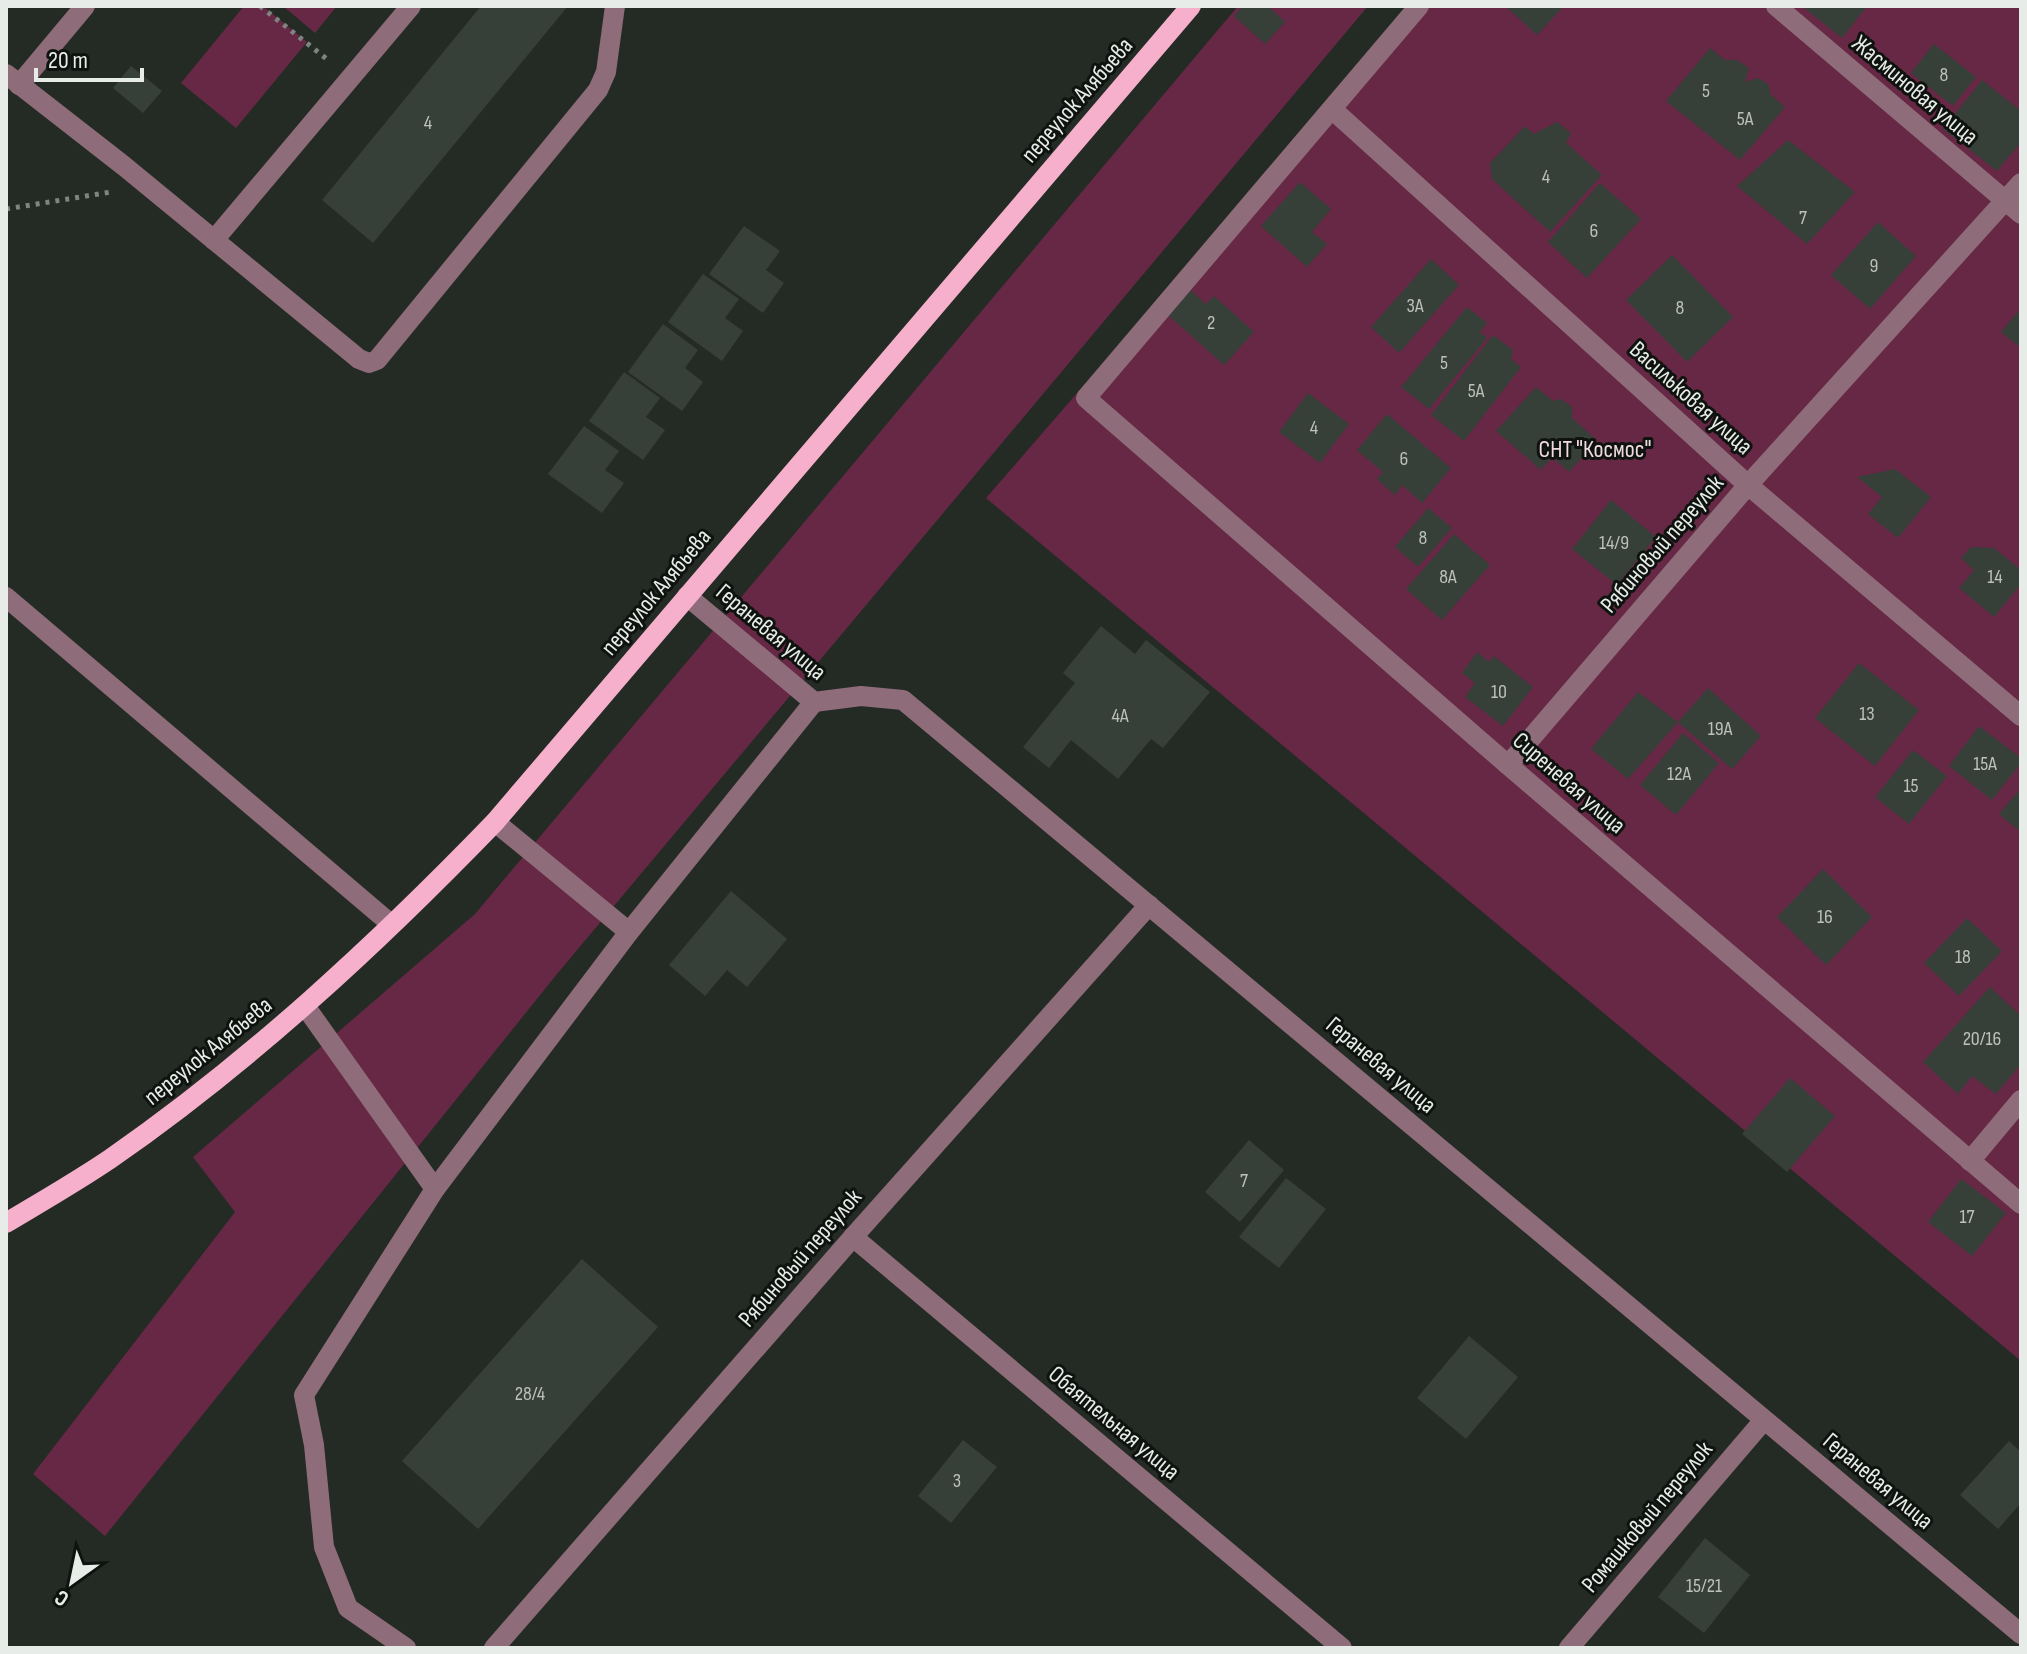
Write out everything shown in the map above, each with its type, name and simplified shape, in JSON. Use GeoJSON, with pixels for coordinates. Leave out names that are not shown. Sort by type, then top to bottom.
{"type":"FeatureCollection","features":[{"type":"Feature","properties":{"kind":"main road","name":"переулок Алябьева"},"geometry":{"type":"LineString","coordinates":[[6,1223],[109,1160],[189,1101],[305,1006],[442,877],[495,822],[1191,6]]}},
{"type":"Feature","properties":{"kind":"lane"},"geometry":{"type":"LineString","coordinates":[[85,6],[12,79],[359,359],[369,363],[377,360],[598,90],[606,72],[615,6]]}},
{"type":"Feature","properties":{"kind":"lane"},"geometry":{"type":"LineString","coordinates":[[214,240],[411,6]]}},
{"type":"Feature","properties":{"kind":"lane"},"geometry":{"type":"LineString","coordinates":[[1333,110],[1419,6]]}},
{"type":"Feature","properties":{"kind":"lane","name":"Жасминовая улица"},"geometry":{"type":"LineString","coordinates":[[1776,6],[2013,208]]}},
{"type":"Feature","properties":{"kind":"lane","name":"Сиреневая улица"},"geometry":{"type":"LineString","coordinates":[[1333,110],[1086,398],[1508,765],[2021,1204]]}},
{"type":"Feature","properties":{"kind":"lane","name":"Васильковая улица"},"geometry":{"type":"LineString","coordinates":[[1333,110],[1748,485],[2021,716]]}},
{"type":"Feature","properties":{"kind":"lane","name":"Рябиновый переулок"},"geometry":{"type":"LineString","coordinates":[[1508,765],[1748,485],[2013,208],[2021,183]]}},
{"type":"Feature","properties":{"kind":"lane","name":"Гераневая улица"},"geometry":{"type":"LineString","coordinates":[[687,596],[814,702],[861,696],[903,700],[2021,1634]]}},
{"type":"Feature","properties":{"kind":"lane"},"geometry":{"type":"LineString","coordinates":[[6,597],[391,924]]}},
{"type":"Feature","properties":{"kind":"lane"},"geometry":{"type":"LineString","coordinates":[[406,1648],[348,1608],[324,1547],[314,1445],[304,1395],[435,1189],[629,932],[814,702]]}},
{"type":"Feature","properties":{"kind":"lane"},"geometry":{"type":"LineString","coordinates":[[495,822],[629,932]]}},
{"type":"Feature","properties":{"kind":"lane","name":"Рябиновый переулок"},"geometry":{"type":"LineString","coordinates":[[494,1648],[853,1237],[1149,905]]}},
{"type":"Feature","properties":{"kind":"lane"},"geometry":{"type":"LineString","coordinates":[[305,1006],[435,1189]]}},
{"type":"Feature","properties":{"kind":"lane"},"geometry":{"type":"LineString","coordinates":[[1970,1161],[2021,1100]]}},
{"type":"Feature","properties":{"kind":"lane","name":"Обаятельная улица"},"geometry":{"type":"LineString","coordinates":[[853,1237],[1342,1648]]}},
{"type":"Feature","properties":{"kind":"lane","name":"Ромашковый переулок"},"geometry":{"type":"LineString","coordinates":[[1569,1648],[1764,1420]]}},
{"type":"Feature","properties":{"kind":"path"},"geometry":{"type":"LineString","coordinates":[[260,6],[351,78]]}},
{"type":"Feature","properties":{"kind":"path"},"geometry":{"type":"LineString","coordinates":[[6,209],[148,187]]}},
{"type":"Feature","properties":{"kind":"green space"},"geometry":{"type":"Polygon","coordinates":[[[244,6],[263,6],[307,42],[236,128],[181,83],[244,6]]]}},
{"type":"Feature","properties":{"kind":"green space"},"geometry":{"type":"Polygon","coordinates":[[[283,6],[337,6],[315,33],[283,6]]]}},
{"type":"Feature","properties":{"kind":"green space"},"geometry":{"type":"Polygon","coordinates":[[[1238,6],[1368,6],[557,974],[105,1536],[33,1474],[235,1212],[193,1157],[475,914],[1238,6]]]}},
{"type":"Feature","properties":{"kind":"green space","name":"СНТ \"Космос\""},"geometry":{"type":"Polygon","coordinates":[[[1413,6],[2021,6],[2021,1361],[986,498],[1413,6]]]}},
{"type":"Feature","properties":{"kind":"building"},"geometry":{"type":"Polygon","coordinates":[[[481,6],[568,6],[373,243],[322,200],[481,6]]]}},
{"type":"Feature","properties":{"kind":"building"},"geometry":{"type":"Polygon","coordinates":[[[1243,6],[1268,6],[1285,22],[1265,44],[1234,16],[1243,6]]]}},
{"type":"Feature","properties":{"kind":"building"},"geometry":{"type":"Polygon","coordinates":[[[1505,6],[1564,6],[1537,35],[1505,6]]]}},
{"type":"Feature","properties":{"kind":"building"},"geometry":{"type":"Polygon","coordinates":[[[1802,6],[1867,6],[1842,38],[1802,6]]]}},
{"type":"Feature","properties":{"kind":"building"},"geometry":{"type":"Polygon","coordinates":[[[1934,44],[1976,77],[1953,106],[1911,73],[1934,44]]]}},
{"type":"Feature","properties":{"kind":"building"},"geometry":{"type":"Polygon","coordinates":[[[1710,48],[1725,60],[1737,60],[1749,68],[1745,82],[1759,78],[1769,85],[1770,94],[1785,107],[1740,160],[1666,101],[1710,48]]]}},
{"type":"Feature","properties":{"kind":"building"},"geometry":{"type":"Polygon","coordinates":[[[131,66],[162,91],[143,113],[113,88],[131,66]]]}},
{"type":"Feature","properties":{"kind":"building"},"geometry":{"type":"Polygon","coordinates":[[[1982,80],[2021,111],[2021,142],[1997,171],[1943,129],[1982,80]]]}},
{"type":"Feature","properties":{"kind":"building"},"geometry":{"type":"Polygon","coordinates":[[[1557,122],[1571,133],[1566,143],[1602,175],[1550,232],[1492,179],[1490,163],[1525,126],[1534,134],[1557,122]]]}},
{"type":"Feature","properties":{"kind":"building"},"geometry":{"type":"Polygon","coordinates":[[[1788,140],[1855,192],[1807,244],[1737,186],[1788,140]]]}},
{"type":"Feature","properties":{"kind":"building"},"geometry":{"type":"Polygon","coordinates":[[[1300,182],[1331,209],[1312,232],[1327,244],[1307,267],[1261,226],[1300,182]]]}},
{"type":"Feature","properties":{"kind":"building"},"geometry":{"type":"Polygon","coordinates":[[[1600,183],[1641,219],[1587,278],[1548,242],[1600,183]]]}},
{"type":"Feature","properties":{"kind":"building"},"geometry":{"type":"Polygon","coordinates":[[[1878,222],[1916,256],[1870,309],[1831,275],[1878,222]]]}},
{"type":"Feature","properties":{"kind":"building"},"geometry":{"type":"Polygon","coordinates":[[[744,226],[780,251],[766,270],[784,283],[763,313],[709,274],[744,226]]]}},
{"type":"Feature","properties":{"kind":"building"},"geometry":{"type":"Polygon","coordinates":[[[1672,255],[1733,317],[1687,362],[1626,300],[1672,255]]]}},
{"type":"Feature","properties":{"kind":"building"},"geometry":{"type":"Polygon","coordinates":[[[1431,259],[1459,285],[1399,353],[1371,327],[1431,259]]]}},
{"type":"Feature","properties":{"kind":"building"},"geometry":{"type":"Polygon","coordinates":[[[703,274],[739,299],[725,318],[743,331],[722,361],[668,322],[703,274]]]}},
{"type":"Feature","properties":{"kind":"building"},"geometry":{"type":"Polygon","coordinates":[[[1190,290],[1206,304],[1214,296],[1254,332],[1224,365],[1168,315],[1190,290]]]}},
{"type":"Feature","properties":{"kind":"building"},"geometry":{"type":"Polygon","coordinates":[[[1467,307],[1487,323],[1480,332],[1487,338],[1429,409],[1401,387],[1467,307]]]}},
{"type":"Feature","properties":{"kind":"building"},"geometry":{"type":"Polygon","coordinates":[[[2021,308],[2021,348],[2001,332],[2021,308]]]}},
{"type":"Feature","properties":{"kind":"building"},"geometry":{"type":"Polygon","coordinates":[[[663,324],[698,350],[685,368],[703,382],[682,411],[628,372],[663,324]]]}},
{"type":"Feature","properties":{"kind":"building"},"geometry":{"type":"Polygon","coordinates":[[[1493,335],[1513,350],[1511,359],[1521,367],[1464,441],[1431,415],[1493,335]]]}},
{"type":"Feature","properties":{"kind":"building"},"geometry":{"type":"Polygon","coordinates":[[[624,372],[660,398],[646,417],[665,430],[643,460],[589,421],[624,372]]]}},
{"type":"Feature","properties":{"kind":"building"},"geometry":{"type":"Polygon","coordinates":[[[1536,387],[1553,401],[1561,399],[1572,407],[1572,418],[1597,440],[1569,472],[1552,457],[1541,470],[1496,431],[1536,387]]]}},
{"type":"Feature","properties":{"kind":"building"},"geometry":{"type":"Polygon","coordinates":[[[1308,393],[1349,424],[1320,463],[1279,432],[1308,393]]]}},
{"type":"Feature","properties":{"kind":"building"},"geometry":{"type":"Polygon","coordinates":[[[1387,414],[1451,468],[1422,503],[1402,485],[1395,495],[1377,479],[1383,472],[1357,450],[1387,414]]]}},
{"type":"Feature","properties":{"kind":"building"},"geometry":{"type":"Polygon","coordinates":[[[584,426],[619,451],[605,470],[624,483],[602,513],[548,474],[584,426]]]}},
{"type":"Feature","properties":{"kind":"building"},"geometry":{"type":"Polygon","coordinates":[[[1895,469],[1931,497],[1898,538],[1868,514],[1882,497],[1857,477],[1895,469]]]}},
{"type":"Feature","properties":{"kind":"building"},"geometry":{"type":"Polygon","coordinates":[[[1611,500],[1656,537],[1617,585],[1572,549],[1611,500]]]}},
{"type":"Feature","properties":{"kind":"building"},"geometry":{"type":"Polygon","coordinates":[[[1428,508],[1452,528],[1418,567],[1395,547],[1428,508]]]}},
{"type":"Feature","properties":{"kind":"building"},"geometry":{"type":"Polygon","coordinates":[[[1454,534],[1490,565],[1442,620],[1406,589],[1454,534]]]}},
{"type":"Feature","properties":{"kind":"building"},"geometry":{"type":"Polygon","coordinates":[[[1971,547],[1994,548],[2021,570],[2021,584],[1994,617],[1959,588],[1974,570],[1961,558],[1971,547]]]}},
{"type":"Feature","properties":{"kind":"building"},"geometry":{"type":"Polygon","coordinates":[[[1101,626],[1135,654],[1146,640],[1210,692],[1163,748],[1151,739],[1118,779],[1071,740],[1049,768],[1023,747],[1075,683],[1063,673],[1101,626]]]}},
{"type":"Feature","properties":{"kind":"building"},"geometry":{"type":"Polygon","coordinates":[[[1477,652],[1489,662],[1494,656],[1533,687],[1503,726],[1465,697],[1475,683],[1462,673],[1477,652]]]}},
{"type":"Feature","properties":{"kind":"building"},"geometry":{"type":"Polygon","coordinates":[[[1859,663],[1919,710],[1875,766],[1815,718],[1859,663]]]}},
{"type":"Feature","properties":{"kind":"building"},"geometry":{"type":"Polygon","coordinates":[[[1708,688],[1761,736],[1732,769],[1678,722],[1708,688]]]}},
{"type":"Feature","properties":{"kind":"building"},"geometry":{"type":"Polygon","coordinates":[[[1638,692],[1678,722],[1628,779],[1591,749],[1638,692]]]}},
{"type":"Feature","properties":{"kind":"building"},"geometry":{"type":"Polygon","coordinates":[[[1979,726],[2021,758],[2021,763],[1992,800],[1949,766],[1979,726]]]}},
{"type":"Feature","properties":{"kind":"building"},"geometry":{"type":"Polygon","coordinates":[[[1683,733],[1719,763],[1676,815],[1640,785],[1683,733]]]}},
{"type":"Feature","properties":{"kind":"building"},"geometry":{"type":"Polygon","coordinates":[[[1913,750],[1947,776],[1909,824],[1875,797],[1913,750]]]}},
{"type":"Feature","properties":{"kind":"building"},"geometry":{"type":"Polygon","coordinates":[[[2021,788],[2021,832],[1999,814],[2021,788]]]}},
{"type":"Feature","properties":{"kind":"building"},"geometry":{"type":"Polygon","coordinates":[[[1823,869],[1872,917],[1826,965],[1777,917],[1823,869]]]}},
{"type":"Feature","properties":{"kind":"building"},"geometry":{"type":"Polygon","coordinates":[[[731,891],[787,939],[747,987],[727,970],[705,996],[669,965],[731,891]]]}},
{"type":"Feature","properties":{"kind":"building"},"geometry":{"type":"Polygon","coordinates":[[[1967,918],[2002,951],[1959,996],[1924,963],[1967,918]]]}},
{"type":"Feature","properties":{"kind":"building"},"geometry":{"type":"Polygon","coordinates":[[[1990,987],[2021,1016],[2021,1064],[1996,1094],[1972,1076],[1958,1094],[1923,1062],[1990,987]]]}},
{"type":"Feature","properties":{"kind":"building"},"geometry":{"type":"Polygon","coordinates":[[[1790,1078],[1835,1116],[1787,1172],[1742,1134],[1790,1078]]]}},
{"type":"Feature","properties":{"kind":"building"},"geometry":{"type":"Polygon","coordinates":[[[1249,1140],[1284,1170],[1240,1222],[1205,1192],[1249,1140]]]}},
{"type":"Feature","properties":{"kind":"building"},"geometry":{"type":"Polygon","coordinates":[[[1286,1178],[1326,1209],[1279,1268],[1239,1237],[1286,1178]]]}},
{"type":"Feature","properties":{"kind":"building"},"geometry":{"type":"Polygon","coordinates":[[[1961,1179],[2006,1213],[1972,1256],[1928,1222],[1961,1179]]]}},
{"type":"Feature","properties":{"kind":"building"},"geometry":{"type":"Polygon","coordinates":[[[582,1259],[658,1327],[478,1529],[402,1461],[582,1259]]]}},
{"type":"Feature","properties":{"kind":"building"},"geometry":{"type":"Polygon","coordinates":[[[1469,1336],[1518,1377],[1466,1439],[1417,1398],[1469,1336]]]}},
{"type":"Feature","properties":{"kind":"building"},"geometry":{"type":"Polygon","coordinates":[[[963,1440],[997,1467],[951,1523],[918,1496],[963,1440]]]}},
{"type":"Feature","properties":{"kind":"building"},"geometry":{"type":"Polygon","coordinates":[[[2009,1441],[2021,1452],[2021,1503],[1998,1529],[1960,1495],[2009,1441]]]}},
{"type":"Feature","properties":{"kind":"building"},"geometry":{"type":"Polygon","coordinates":[[[1705,1538],[1750,1575],[1704,1633],[1658,1597],[1705,1538]]]}}]}
